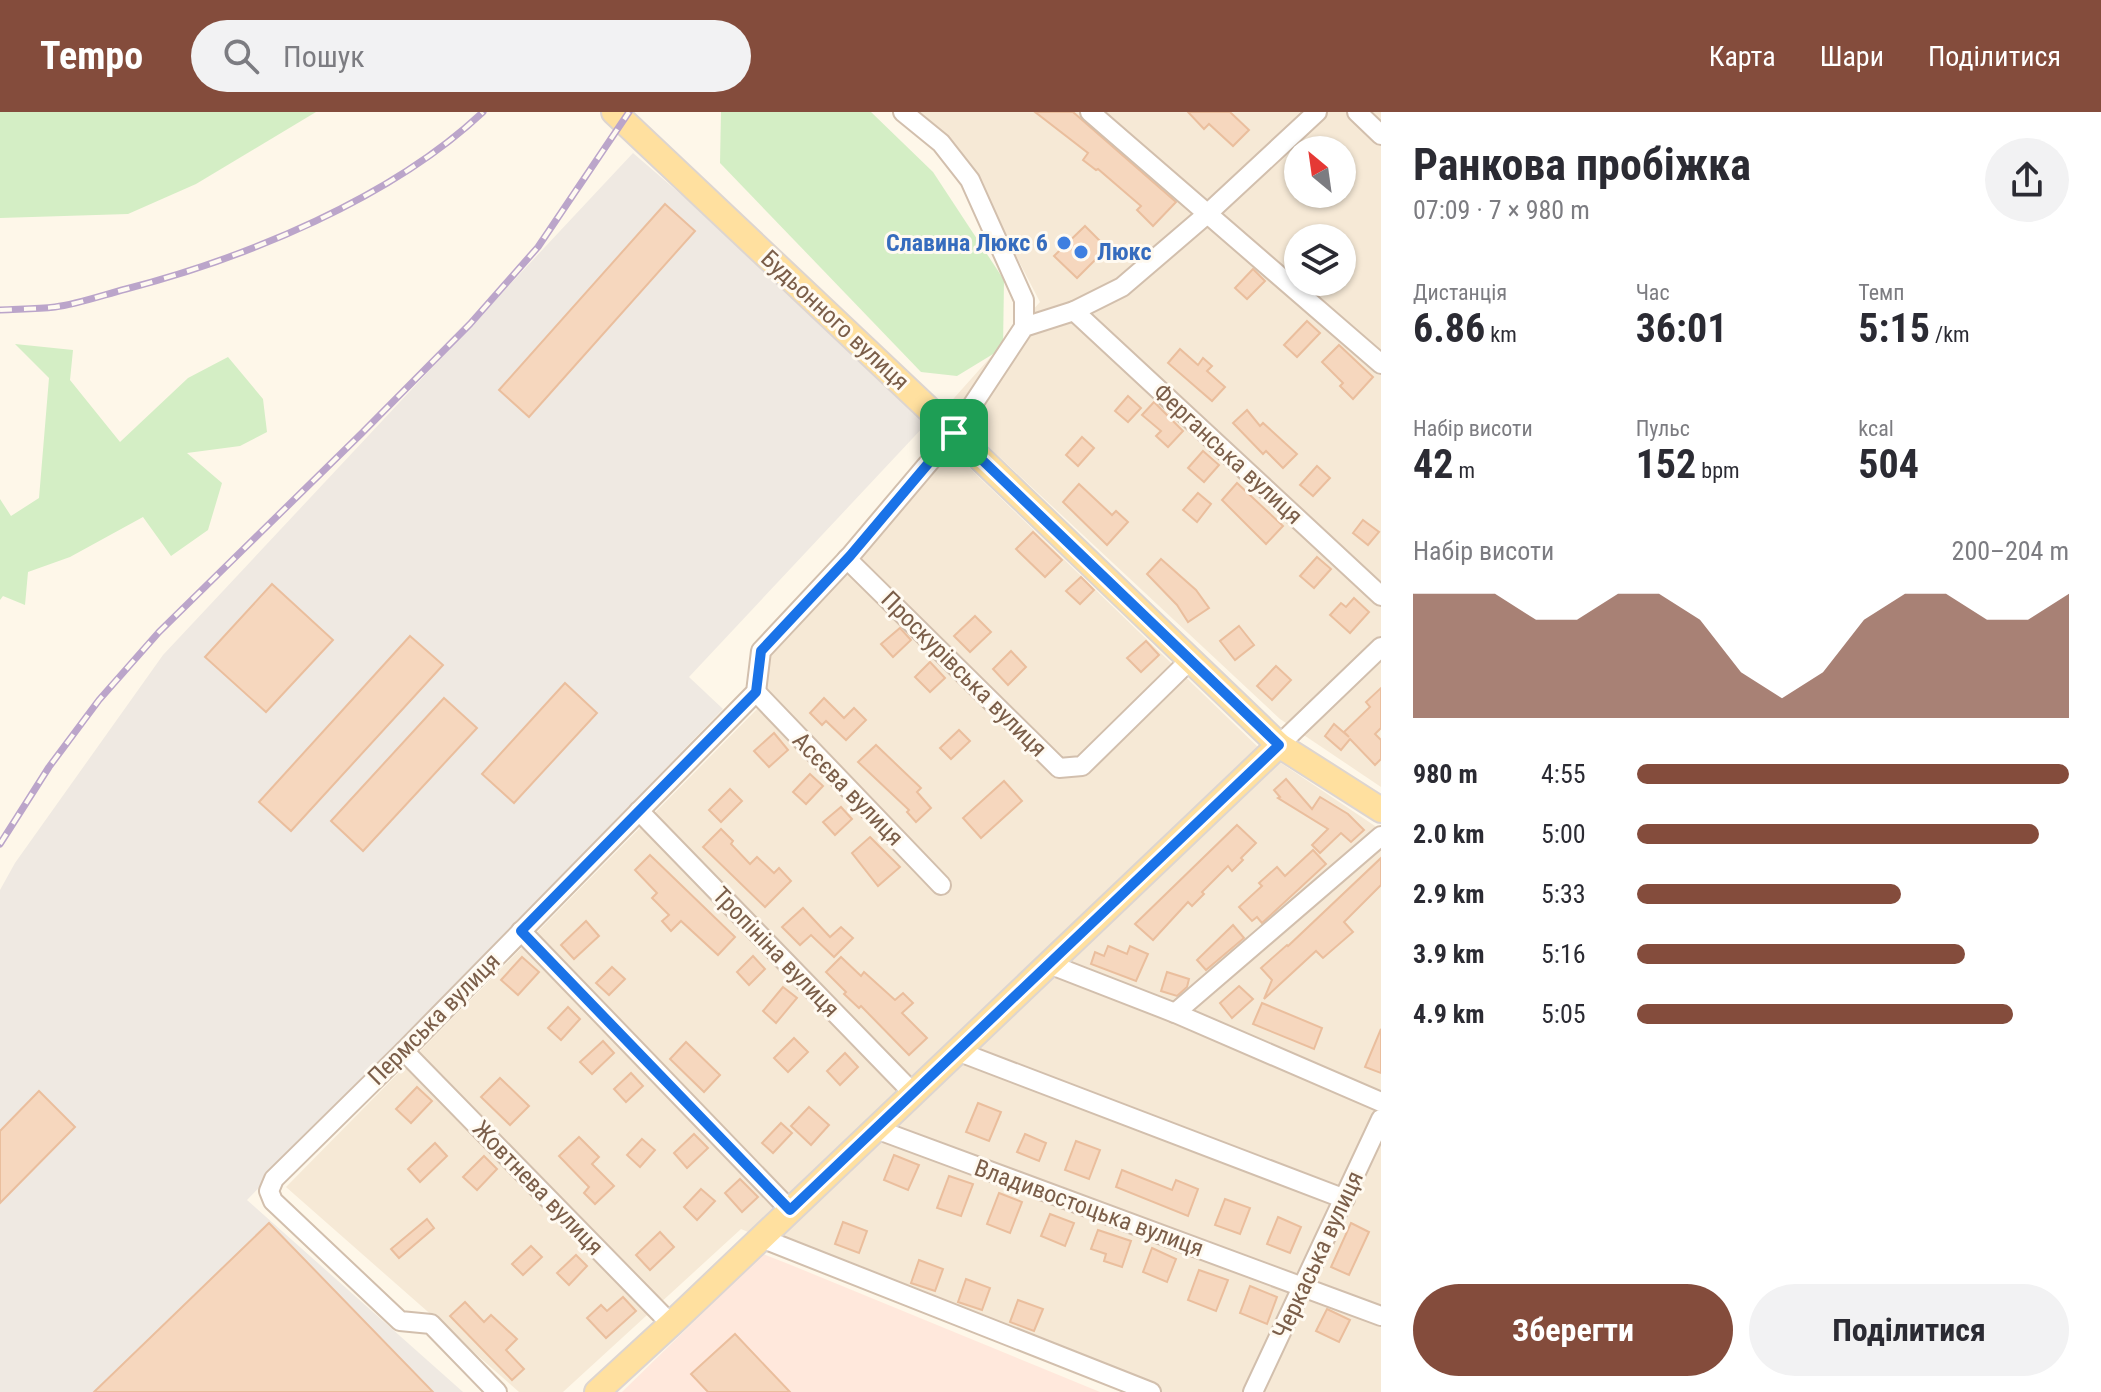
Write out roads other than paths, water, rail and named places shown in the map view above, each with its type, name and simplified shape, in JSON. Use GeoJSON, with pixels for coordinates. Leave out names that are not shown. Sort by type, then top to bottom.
{"type":"FeatureCollection","features":[{"type":"Feature","properties":{"kind":"main road","name":"Будьонного вулиця"},"geometry":{"type":"LineString","coordinates":[[614,112],[1279,745],[1381,810]]}},
{"type":"Feature","properties":{"kind":"main road"},"geometry":{"type":"LineString","coordinates":[[597,1392],[1279,745]]}},
{"type":"Feature","properties":{"kind":"street"},"geometry":{"type":"LineString","coordinates":[[756,692],[761,651],[847,559],[954,433],[1024,327],[1024,300],[970,180],[941,143],[903,112]]}},
{"type":"Feature","properties":{"kind":"street"},"geometry":{"type":"LineString","coordinates":[[1090,112],[1381,364]]}},
{"type":"Feature","properties":{"kind":"street"},"geometry":{"type":"LineString","coordinates":[[1024,327],[1074,311],[1122,287],[1206,215],[1317,112]]}},
{"type":"Feature","properties":{"kind":"street"},"geometry":{"type":"LineString","coordinates":[[1357,112],[1381,135]]}},
{"type":"Feature","properties":{"kind":"street","name":"Ферганська вулиця"},"geometry":{"type":"LineString","coordinates":[[1074,311],[1381,596]]}},
{"type":"Feature","properties":{"kind":"street","name":"Проскурівська вулиця"},"geometry":{"type":"LineString","coordinates":[[847,559],[1059,768],[1082,766],[1190,660]]}},
{"type":"Feature","properties":{"kind":"street"},"geometry":{"type":"LineString","coordinates":[[1279,745],[1381,647]]}},
{"type":"Feature","properties":{"kind":"street","name":"Пермська вулиця"},"geometry":{"type":"LineString","coordinates":[[497,1392],[431,1324],[400,1321],[273,1201],[269,1191],[274,1179],[756,692]]}},
{"type":"Feature","properties":{"kind":"street","name":"Асєєва вулиця"},"geometry":{"type":"LineString","coordinates":[[756,692],[941,885]]}},
{"type":"Feature","properties":{"kind":"street","name":"Тропініна вулиця"},"geometry":{"type":"LineString","coordinates":[[639,811],[913,1093]]}},
{"type":"Feature","properties":{"kind":"street"},"geometry":{"type":"LineString","coordinates":[[1175,1013],[1381,836]]}},
{"type":"Feature","properties":{"kind":"street"},"geometry":{"type":"LineString","coordinates":[[521,931],[790,1210]]}},
{"type":"Feature","properties":{"kind":"street"},"geometry":{"type":"LineString","coordinates":[[1049,964],[1175,1013],[1381,1102]]}},
{"type":"Feature","properties":{"kind":"street","name":"Жовтнева вулиця"},"geometry":{"type":"LineString","coordinates":[[404,1051],[671,1324]]}},
{"type":"Feature","properties":{"kind":"street"},"geometry":{"type":"LineString","coordinates":[[957,1051],[1345,1199]]}},
{"type":"Feature","properties":{"kind":"street","name":"Черкаська вулиця"},"geometry":{"type":"LineString","coordinates":[[1253,1392],[1381,1119]]}},
{"type":"Feature","properties":{"kind":"street","name":"Владивостоцька вулиця"},"geometry":{"type":"LineString","coordinates":[[876,1129],[1381,1316]]}},
{"type":"Feature","properties":{"kind":"street"},"geometry":{"type":"LineString","coordinates":[[761,1238],[1151,1392]]}},
{"type":"Feature","properties":{"kind":"railway"},"geometry":{"type":"LineString","coordinates":[[0,310],[82,302],[172,276],[268,242],[362,198],[406,172],[483,112]]}},
{"type":"Feature","properties":{"kind":"railway"},"geometry":{"type":"LineString","coordinates":[[0,844],[49,767],[99,700],[159,632],[470,324],[538,247],[629,112]]}},
{"type":"Feature","properties":{"kind":"place","name":"Славина Люкс 6"},"geometry":{"type":"Point","coordinates":[1064,243]}},
{"type":"Feature","properties":{"kind":"place","name":"Люкс"},"geometry":{"type":"Point","coordinates":[1081,252]}}]}
